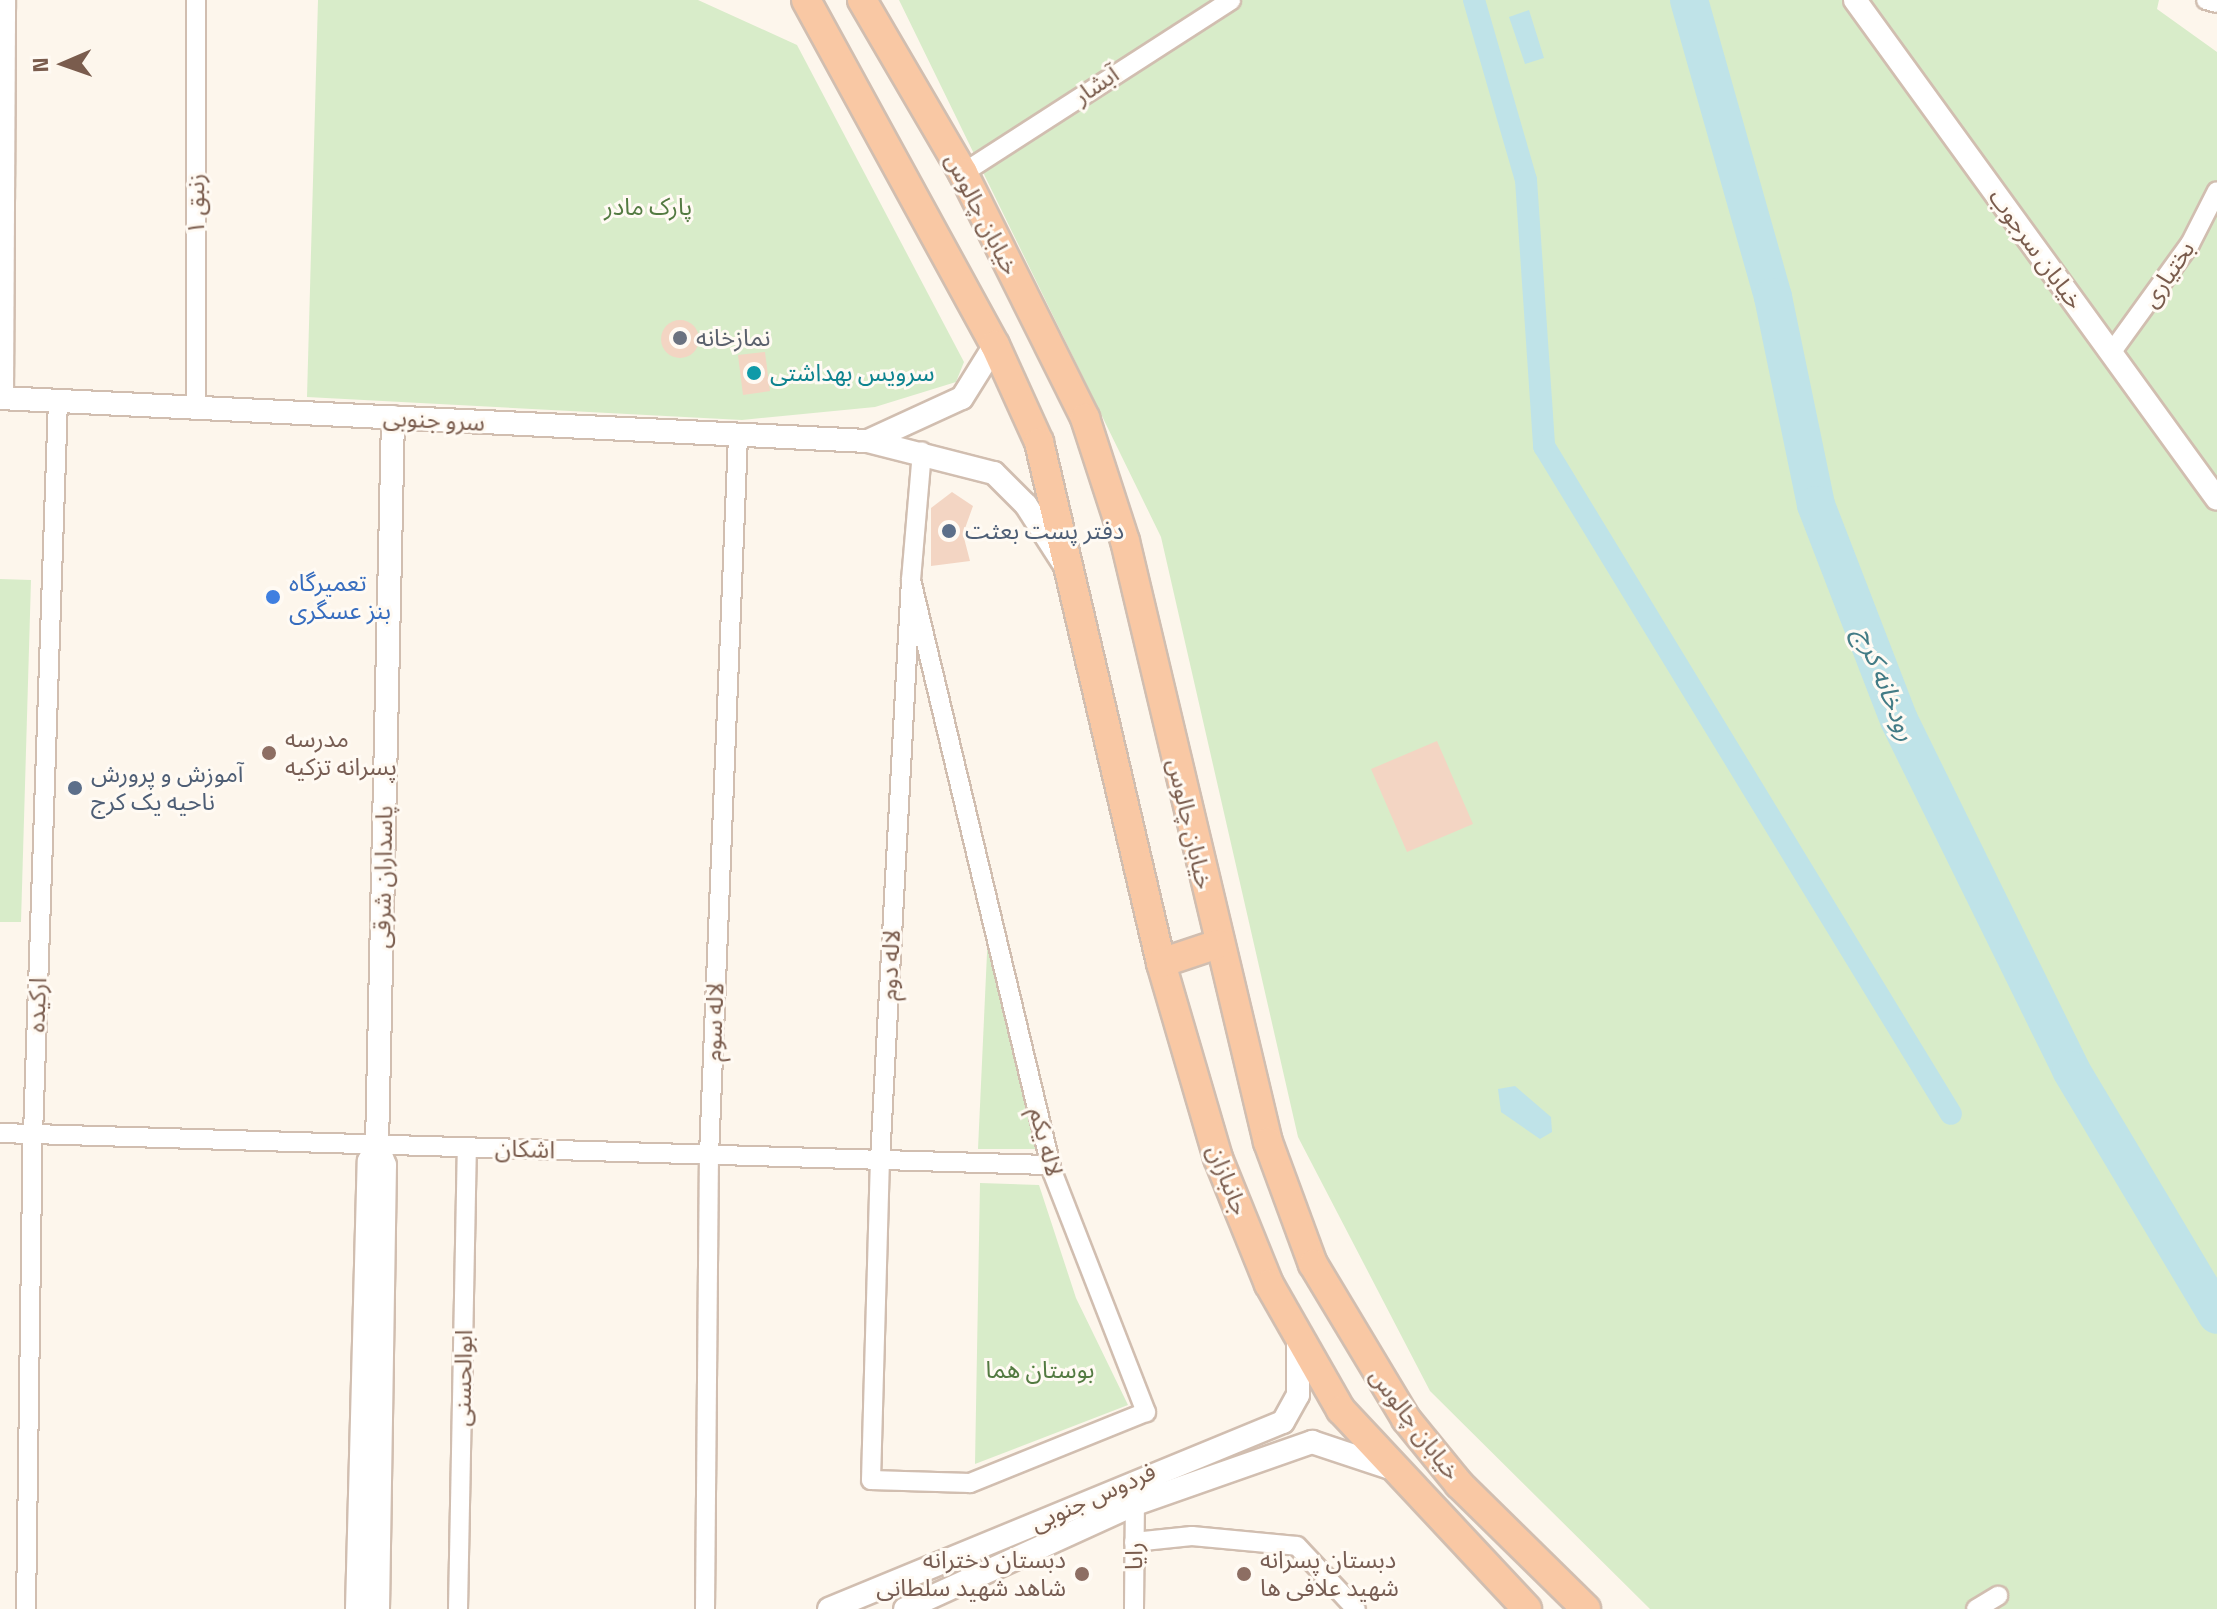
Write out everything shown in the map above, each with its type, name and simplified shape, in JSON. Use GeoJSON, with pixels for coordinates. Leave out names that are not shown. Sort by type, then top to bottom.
{"type":"FeatureCollection","features":[{"type":"Feature","properties":{"kind":"highway","name":"خیابان چالوس"},"geometry":{"type":"LineString","coordinates":[[806,0],[995,345],[1039,442],[1096,668]]}},
{"type":"Feature","properties":{"kind":"highway","name":"خیابان چالوس"},"geometry":{"type":"LineString","coordinates":[[862,0],[963,173],[1085,418],[1125,541],[1218,944],[1268,1142],[1313,1264],[1359,1349],[1459,1484],[1584,1607]]}},
{"type":"Feature","properties":{"kind":"highway","name":"جانبازان"},"geometry":{"type":"LineString","coordinates":[[1096,668],[1161,963],[1218,1158],[1298,1343],[1341,1410],[1527,1609]]}},
{"type":"Feature","properties":{"kind":"highway"},"geometry":{"type":"LineString","coordinates":[[1161,963],[1218,944]]}},
{"type":"Feature","properties":{"kind":"street"},"geometry":{"type":"LineString","coordinates":[[2,398],[6,0]]}},
{"type":"Feature","properties":{"kind":"street","name":"زنبق ۱"},"geometry":{"type":"LineString","coordinates":[[196,0],[196,408]]}},
{"type":"Feature","properties":{"kind":"street","name":"آبشار"},"geometry":{"type":"LineString","coordinates":[[963,173],[1231,0]]}},
{"type":"Feature","properties":{"kind":"street","name":"خیابان سرجوب"},"geometry":{"type":"LineString","coordinates":[[1855,0],[2217,499]]}},
{"type":"Feature","properties":{"kind":"street"},"geometry":{"type":"LineString","coordinates":[[2206,0],[2217,3]]}},
{"type":"Feature","properties":{"kind":"street","name":"بختیاری"},"geometry":{"type":"LineString","coordinates":[[2111,353],[2190,244],[2217,191]]}},
{"type":"Feature","properties":{"kind":"street"},"geometry":{"type":"LineString","coordinates":[[868,441],[962,398],[995,345]]}},
{"type":"Feature","properties":{"kind":"street","name":"سرو جنوبی"},"geometry":{"type":"LineString","coordinates":[[2,398],[868,441],[922,451],[994,473],[1026,505],[1077,585]]}},
{"type":"Feature","properties":{"kind":"street","name":"ارکیده"},"geometry":{"type":"LineString","coordinates":[[26,1609],[33,1134],[58,401]]}},
{"type":"Feature","properties":{"kind":"street","name":"پاسداران شرقی"},"geometry":{"type":"LineString","coordinates":[[378,1609],[385,1165],[377,1145],[393,417]]}},
{"type":"Feature","properties":{"kind":"street","name":"لاله سوم"},"geometry":{"type":"LineString","coordinates":[[705,1609],[709,1155],[738,435]]}},
{"type":"Feature","properties":{"kind":"street","name":"لاله دوم"},"geometry":{"type":"LineString","coordinates":[[871,1480],[880,1160],[911,580],[922,451]]}},
{"type":"Feature","properties":{"kind":"street","name":"لاله یکم"},"geometry":{"type":"LineString","coordinates":[[871,1480],[970,1483],[1146,1412],[1050,1165],[911,580]]}},
{"type":"Feature","properties":{"kind":"street","name":"اشکان"},"geometry":{"type":"LineString","coordinates":[[0,1133],[1050,1165]]}},
{"type":"Feature","properties":{"kind":"street","name":"پاسداران شرقی"},"geometry":{"type":"LineString","coordinates":[[357,1609],[369,1161],[377,1145]]}},
{"type":"Feature","properties":{"kind":"street","name":"ابوالحسنی"},"geometry":{"type":"LineString","coordinates":[[458,1609],[467,1148]]}},
{"type":"Feature","properties":{"kind":"street","name":"فردوس جنوبی"},"geometry":{"type":"LineString","coordinates":[[829,1609],[1283,1422],[1298,1395],[1298,1343]]}},
{"type":"Feature","properties":{"kind":"street","name":"فردوس جنوبی"},"geometry":{"type":"LineString","coordinates":[[907,1609],[1135,1504],[1312,1442],[1396,1470]]}},
{"type":"Feature","properties":{"kind":"street","name":"رایا"},"geometry":{"type":"LineString","coordinates":[[1134,1609],[1135,1504]]}},
{"type":"Feature","properties":{"kind":"street"},"geometry":{"type":"LineString","coordinates":[[1134,1542],[1192,1536],[1297,1546],[1356,1609]]}},
{"type":"Feature","properties":{"kind":"street"},"geometry":{"type":"LineString","coordinates":[[1976,1609],[1998,1596]]}},
{"type":"Feature","properties":{"kind":"green space","name":"پارک مادر"},"geometry":{"type":"Polygon","coordinates":[[[318,0],[698,0],[797,45],[964,362],[956,382],[875,407],[742,420],[307,397],[318,0]]]}},
{"type":"Feature","properties":{"kind":"green space"},"geometry":{"type":"Polygon","coordinates":[[[899,0],[2159,0],[2157,9],[2217,52],[2217,1609],[1650,1609],[1430,1391],[1298,1137],[1161,537],[899,0]]]}},
{"type":"Feature","properties":{"kind":"green space"},"geometry":{"type":"Polygon","coordinates":[[[0,579],[31,580],[21,922],[0,922],[0,579]]]}},
{"type":"Feature","properties":{"kind":"green space"},"geometry":{"type":"Polygon","coordinates":[[[989,910],[1042,1149],[978,1149],[989,910]]]}},
{"type":"Feature","properties":{"kind":"green space","name":"بوستان هما"},"geometry":{"type":"Polygon","coordinates":[[[980,1183],[1039,1185],[1076,1298],[1128,1405],[975,1464],[980,1183]]]}},
{"type":"Feature","properties":{"kind":"water"},"geometry":{"type":"Polygon","coordinates":[[[1529,10],[1544,58],[1525,64],[1509,17],[1529,10]]]}},
{"type":"Feature","properties":{"kind":"water"},"geometry":{"type":"Polygon","coordinates":[[[1515,1086],[1551,1117],[1552,1132],[1540,1139],[1501,1112],[1498,1089],[1515,1086]]]}},
{"type":"Feature","properties":{"kind":"building","name":"نمازخانه"},"geometry":{"type":"Polygon","coordinates":[[[680,320],[694,325],[699,339],[694,353],[680,358],[666,353],[661,339],[666,325],[680,320]]]}},
{"type":"Feature","properties":{"kind":"building","name":"سرویس بهداشتی"},"geometry":{"type":"Polygon","coordinates":[[[765,352],[770,391],[743,395],[738,355],[765,352]]]}},
{"type":"Feature","properties":{"kind":"building","name":"دفتر پست بعثت"},"geometry":{"type":"Polygon","coordinates":[[[952,492],[973,506],[963,534],[970,561],[931,566],[931,508],[952,492]]]}},
{"type":"Feature","properties":{"kind":"building"},"geometry":{"type":"Polygon","coordinates":[[[1437,741],[1473,824],[1407,852],[1371,769],[1437,741]]]}},
{"type":"Feature","properties":{"kind":"waterway"},"geometry":{"type":"LineString","coordinates":[[1474,0],[1526,180],[1544,446],[1951,1114]]}},
{"type":"Feature","properties":{"kind":"waterway","name":"رودخانه کرج"},"geometry":{"type":"LineString","coordinates":[[1689,0],[1773,297],[1816,505],[1899,720],[2071,1070],[2217,1315]]}},
{"type":"Feature","properties":{"kind":"place","name":"نمازخانه"},"geometry":{"type":"Point","coordinates":[680,338]}},
{"type":"Feature","properties":{"kind":"place","name":"سرویس بهداشتی"},"geometry":{"type":"Point","coordinates":[754,373]}},
{"type":"Feature","properties":{"kind":"place","name":"دفتر پست بعثت"},"geometry":{"type":"Point","coordinates":[949,531]}},
{"type":"Feature","properties":{"kind":"place","name":"تعمیرگاه بنز عسگری"},"geometry":{"type":"Point","coordinates":[273,597]}},
{"type":"Feature","properties":{"kind":"place","name":"مدرسه پسرانه تزکیه"},"geometry":{"type":"Point","coordinates":[269,753]}},
{"type":"Feature","properties":{"kind":"place","name":"آموزش و پرورش ناحیه یک کرج"},"geometry":{"type":"Point","coordinates":[75,788]}},
{"type":"Feature","properties":{"kind":"place","name":"دبستان دخترانه شاهد شهید سلطانی"},"geometry":{"type":"Point","coordinates":[1082,1574]}},
{"type":"Feature","properties":{"kind":"place","name":"دبستان پسرانه شهید علافی ها"},"geometry":{"type":"Point","coordinates":[1244,1574]}}]}
